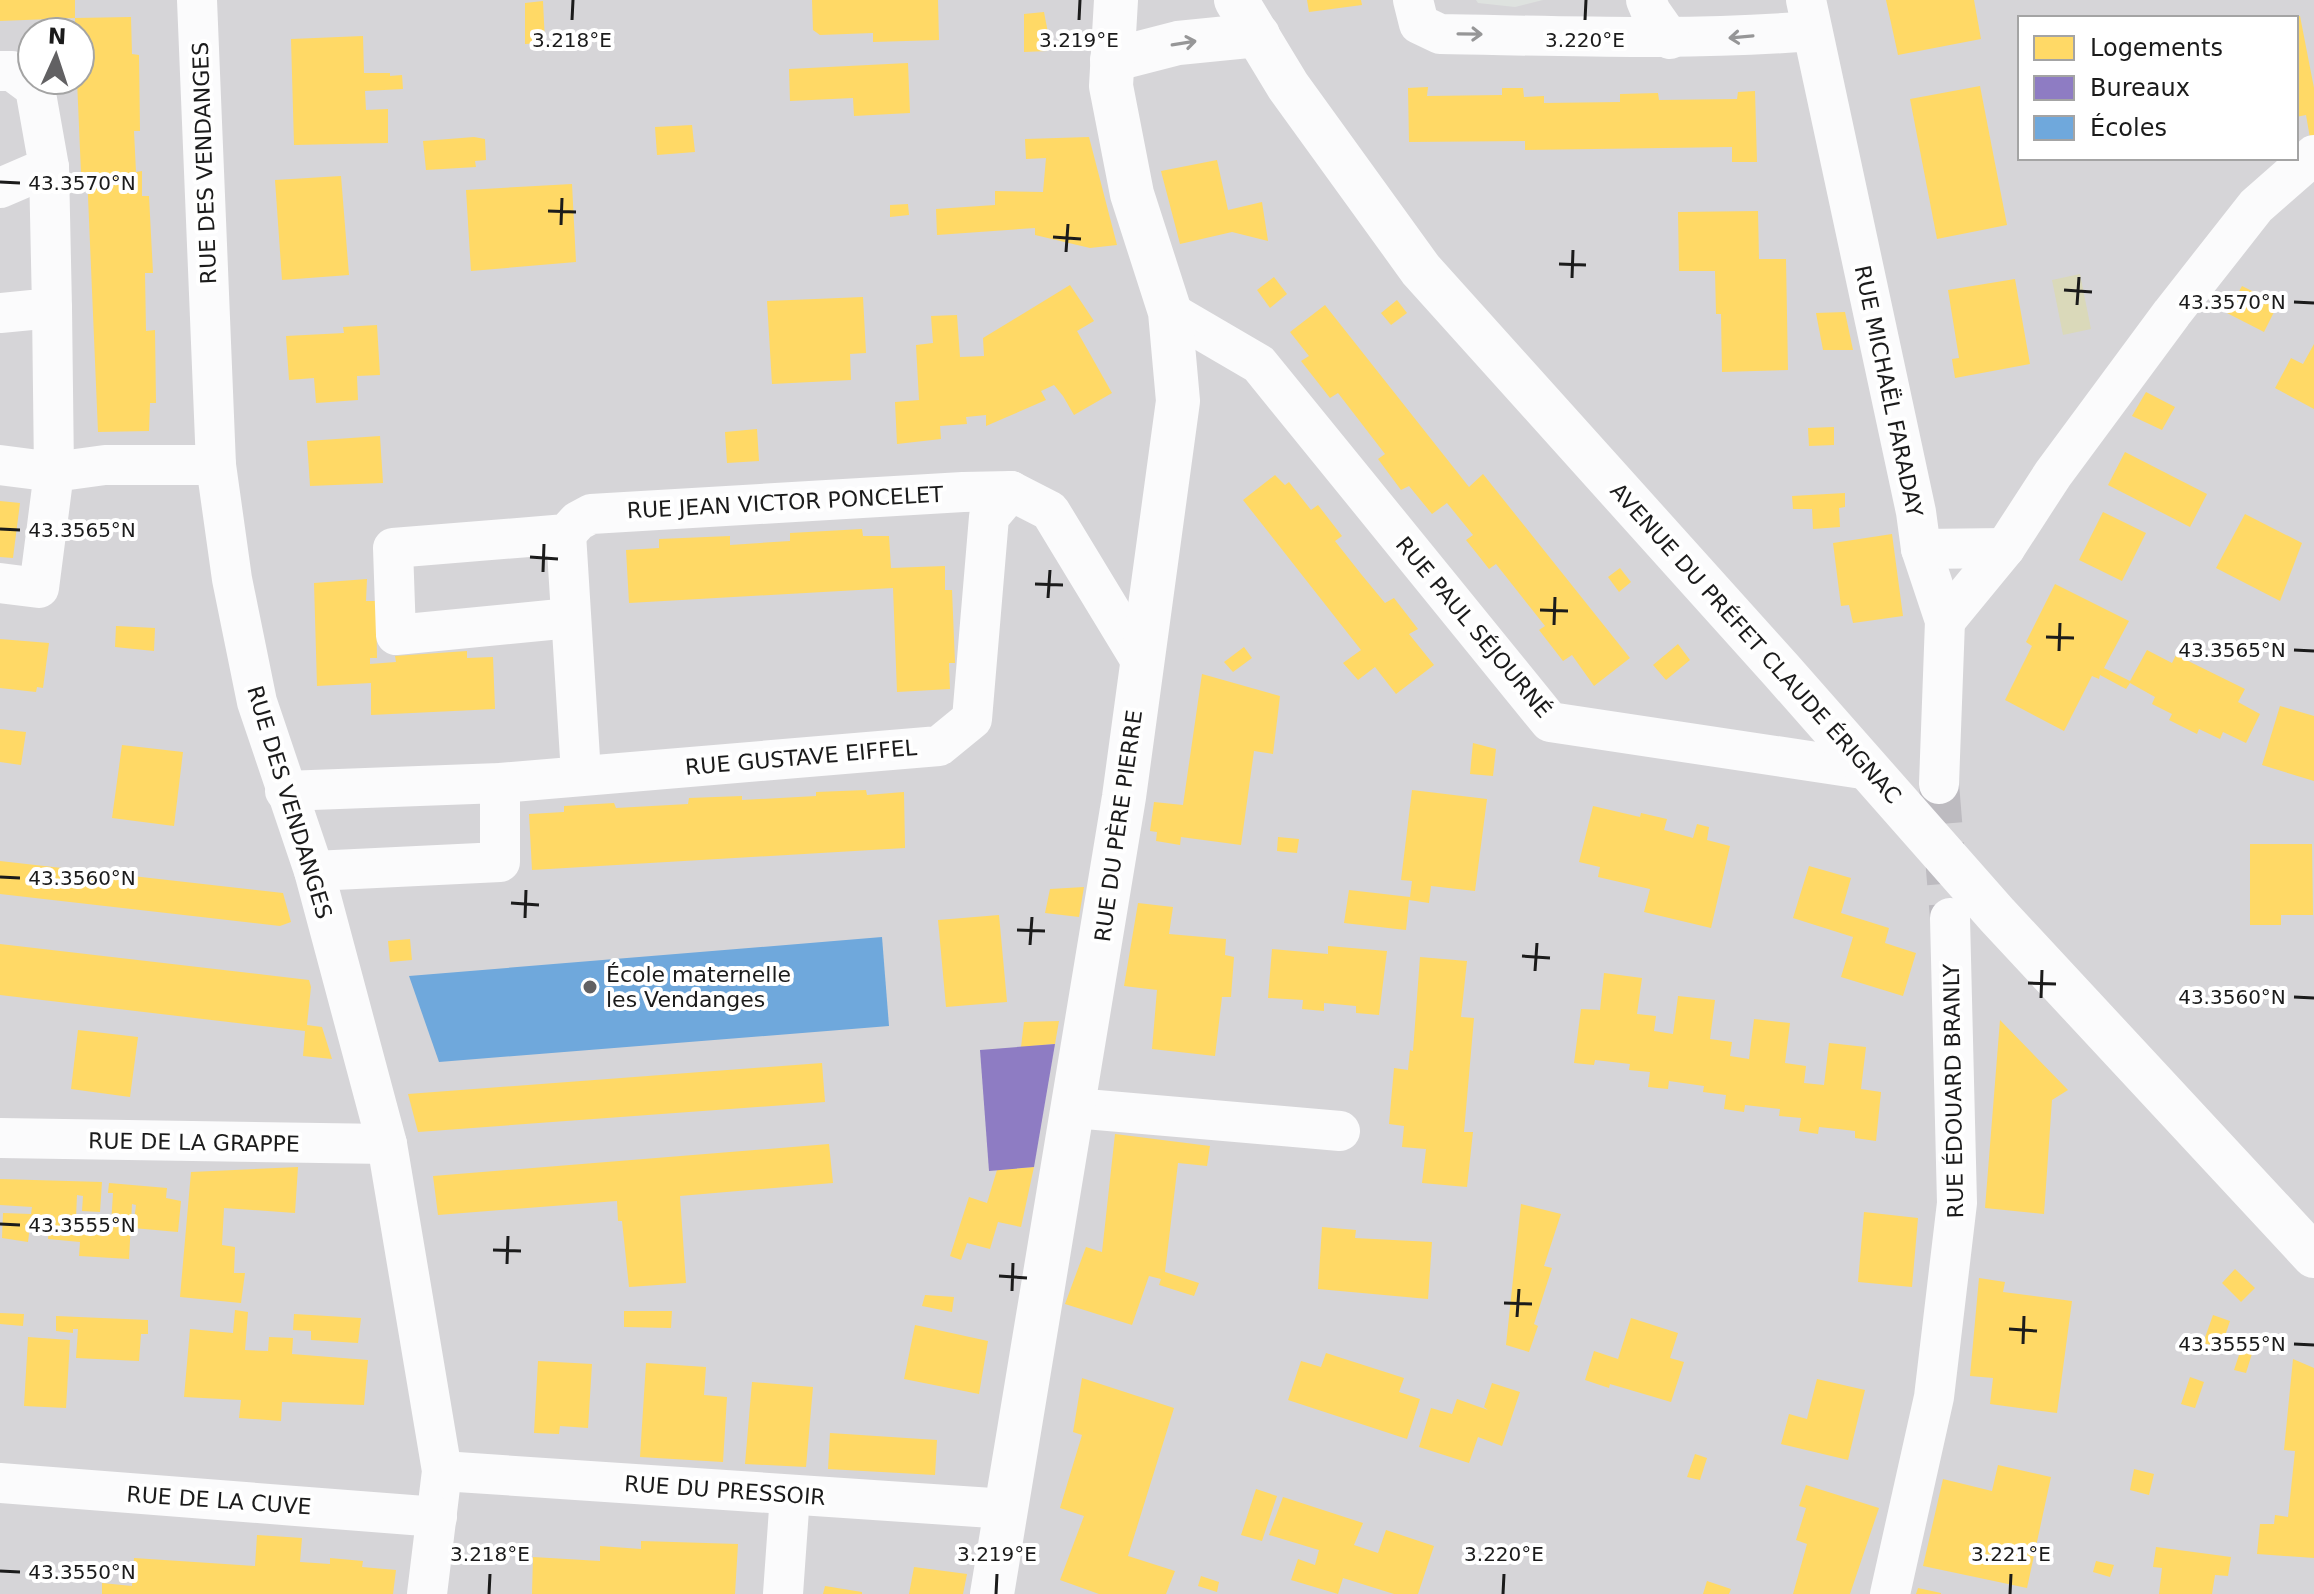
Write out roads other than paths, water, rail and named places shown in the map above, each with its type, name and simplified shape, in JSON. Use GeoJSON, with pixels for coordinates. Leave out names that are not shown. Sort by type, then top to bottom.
{"type":"FeatureCollection","features":[{"type":"Feature","properties":{"kind":"street","name":"RUE DES VENDANGES"},"geometry":{"type":"LineString","coordinates":[[197,0],[216,465],[232,579],[257,702],[314,871],[387,1144],[442,1471],[427,1594]]}},
{"type":"Feature","properties":{"kind":"street","name":"RUE DU PÈRE PIERRE"},"geometry":{"type":"LineString","coordinates":[[992,1594],[1124,797],[1178,401],[1170,312],[1132,194],[1111,86],[1116,0]]}},
{"type":"Feature","properties":{"kind":"street"},"geometry":{"type":"LineString","coordinates":[[1413,0],[1419,24],[1440,34],[1670,39],[1809,16]]}},
{"type":"Feature","properties":{"kind":"street"},"geometry":{"type":"LineString","coordinates":[[1646,0],[1670,39]]}},
{"type":"Feature","properties":{"kind":"street","name":"RUE MICHAËL FARADAY"},"geometry":{"type":"LineString","coordinates":[[1809,16],[1916,512],[1921,549],[1945,621],[1939,784]]}},
{"type":"Feature","properties":{"kind":"street"},"geometry":{"type":"LineString","coordinates":[[1112,60],[1178,43],[1247,17]]}},
{"type":"Feature","properties":{"kind":"street","name":"AVENUE DU PRÉFET CLAUDE ÉRIGNAC"},"geometry":{"type":"LineString","coordinates":[[1247,17],[1288,86],[1421,270],[1997,915],[2314,1256]]}},
{"type":"Feature","properties":{"kind":"street"},"geometry":{"type":"LineString","coordinates":[[0,71],[12,71],[35,88],[49,167],[54,472],[39,588],[0,583]]}},
{"type":"Feature","properties":{"kind":"street"},"geometry":{"type":"LineString","coordinates":[[1945,621],[2005,548],[2053,474],[2181,301],[2256,206],[2314,155]]}},
{"type":"Feature","properties":{"kind":"street"},"geometry":{"type":"LineString","coordinates":[[0,188],[49,167]]}},
{"type":"Feature","properties":{"kind":"street"},"geometry":{"type":"LineString","coordinates":[[0,313],[52,308]]}},
{"type":"Feature","properties":{"kind":"street","name":"RUE PAUL SÉJOURNÉ"},"geometry":{"type":"LineString","coordinates":[[1170,312],[1259,364],[1550,722],[1869,770]]}},
{"type":"Feature","properties":{"kind":"street"},"geometry":{"type":"LineString","coordinates":[[0,465],[54,472],[105,465],[216,465]]}},
{"type":"Feature","properties":{"kind":"street"},"geometry":{"type":"LineString","coordinates":[[1011,491],[1050,511],[1141,661]]}},
{"type":"Feature","properties":{"kind":"street","name":"RUE GUSTAVE EIFFEL"},"geometry":{"type":"LineString","coordinates":[[285,791],[500,783],[939,746],[972,719],[989,517],[1011,491]]}},
{"type":"Feature","properties":{"kind":"street","name":"RUE JEAN VICTOR PONCELET"},"geometry":{"type":"LineString","coordinates":[[570,618],[396,635],[393,548],[566,534],[578,521],[591,514],[948,492],[1011,491]]}},
{"type":"Feature","properties":{"kind":"street"},"geometry":{"type":"LineString","coordinates":[[566,534],[581,774]]}},
{"type":"Feature","properties":{"kind":"street"},"geometry":{"type":"LineString","coordinates":[[1921,549],[2005,548]]}},
{"type":"Feature","properties":{"kind":"street"},"geometry":{"type":"LineString","coordinates":[[314,871],[500,862],[500,783]]}},
{"type":"Feature","properties":{"kind":"street","name":"RUE ÉDOUARD BRANLY"},"geometry":{"type":"LineString","coordinates":[[1890,1594],[1934,1397],[1957,1203],[1950,918]]}},
{"type":"Feature","properties":{"kind":"street"},"geometry":{"type":"LineString","coordinates":[[1074,1108],[1340,1131]]}},
{"type":"Feature","properties":{"kind":"street","name":"RUE DE LA GRAPPE"},"geometry":{"type":"LineString","coordinates":[[0,1138],[387,1144]]}},
{"type":"Feature","properties":{"kind":"street","name":"RUE DU PRESSOIR"},"geometry":{"type":"LineString","coordinates":[[442,1471],[1007,1509]]}},
{"type":"Feature","properties":{"kind":"street","name":"RUE DE LA CUVE"},"geometry":{"type":"LineString","coordinates":[[0,1483],[437,1517]]}},
{"type":"Feature","properties":{"kind":"street"},"geometry":{"type":"LineString","coordinates":[[783,1594],[790,1495]]}},
{"type":"Feature","properties":{"kind":"tunnel"},"geometry":{"type":"LineString","coordinates":[[1939,784],[1950,918]]}},
{"type":"Feature","properties":{"kind":"place","name":"École maternelle les Vendanges"},"geometry":{"type":"Point","coordinates":[590,987]}}]}
